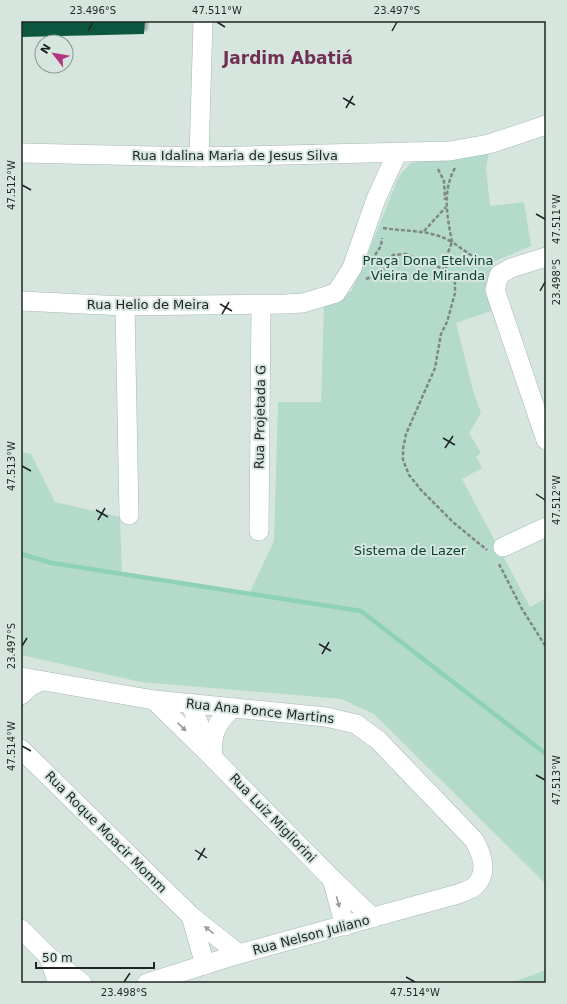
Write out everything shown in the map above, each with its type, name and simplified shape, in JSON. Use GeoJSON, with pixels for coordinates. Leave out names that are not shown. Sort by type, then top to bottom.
{"type":"FeatureCollection","features":[{"type":"Feature","properties":{"kind":"street"},"geometry":{"type":"LineString","coordinates":[[199,157],[203,21]]}},
{"type":"Feature","properties":{"kind":"street","name":"Rua Idalina Maria de Jesus Silva"},"geometry":{"type":"LineString","coordinates":[[21,153],[199,157],[397,153],[451,160],[489,144],[546,125]]}},
{"type":"Feature","properties":{"kind":"street","name":"Rua Helio de Meira"},"geometry":{"type":"LineString","coordinates":[[21,301],[126,306],[303,303],[336,293],[352,268],[376,199],[397,153]]}},
{"type":"Feature","properties":{"kind":"street"},"geometry":{"type":"LineString","coordinates":[[546,257],[511,268],[497,266],[495,290],[546,440]]}},
{"type":"Feature","properties":{"kind":"street","name":"Rua Projetada G"},"geometry":{"type":"LineString","coordinates":[[259,531],[261,304]]}},
{"type":"Feature","properties":{"kind":"street"},"geometry":{"type":"LineString","coordinates":[[126,306],[129,515]]}},
{"type":"Feature","properties":{"kind":"street"},"geometry":{"type":"LineString","coordinates":[[497,553],[546,527]]}},
{"type":"Feature","properties":{"kind":"street","name":"Rua Ana Ponce Martins"},"geometry":{"type":"LineString","coordinates":[[21,677],[154,700],[326,717],[356,724],[378,740],[474,840],[481,852],[484,864],[482,876],[475,886]]}},
{"type":"Feature","properties":{"kind":"street"},"geometry":{"type":"LineString","coordinates":[[21,695],[31,686],[41,681]]}},
{"type":"Feature","properties":{"kind":"street","name":"Rua Luiz Migliorini"},"geometry":{"type":"LineString","coordinates":[[154,700],[214,758],[332,879],[373,918]]}},
{"type":"Feature","properties":{"kind":"street","name":"Rua Luiz Migliorini"},"geometry":{"type":"LineString","coordinates":[[190,704],[214,758]]}},
{"type":"Feature","properties":{"kind":"street"},"geometry":{"type":"LineString","coordinates":[[214,758],[212,746],[214,731],[221,720],[234,708]]}},
{"type":"Feature","properties":{"kind":"street","name":"Rua Roque Moacir Momm"},"geometry":{"type":"LineString","coordinates":[[21,749],[191,916],[239,954]]}},
{"type":"Feature","properties":{"kind":"street","name":"Rua Luiz Migliorini"},"geometry":{"type":"LineString","coordinates":[[332,879],[344,926]]}},
{"type":"Feature","properties":{"kind":"street","name":"Rua Nelson Juliano"},"geometry":{"type":"LineString","coordinates":[[147,983],[239,954],[458,894],[475,886]]}},
{"type":"Feature","properties":{"kind":"street","name":"Rua Roque Moacir Momm"},"geometry":{"type":"LineString","coordinates":[[191,916],[205,965]]}},
{"type":"Feature","properties":{"kind":"street"},"geometry":{"type":"LineString","coordinates":[[21,929],[48,956],[82,983]]}},
{"type":"Feature","properties":{"kind":"street"},"geometry":{"type":"LineString","coordinates":[[48,956],[58,983]]}},
{"type":"Feature","properties":{"kind":"path"},"geometry":{"type":"LineString","coordinates":[[424,231],[446,207],[451,160],[436,167],[444,181],[446,207],[452,242],[446,258],[446,270]]}},
{"type":"Feature","properties":{"kind":"path"},"geometry":{"type":"LineString","coordinates":[[371,259],[378,253],[381,246],[381,227],[384,222]]}},
{"type":"Feature","properties":{"kind":"path"},"geometry":{"type":"LineString","coordinates":[[381,227],[403,231],[424,231],[443,237],[478,260],[497,266]]}},
{"type":"Feature","properties":{"kind":"path"},"geometry":{"type":"LineString","coordinates":[[363,275],[362,280],[373,277],[381,273],[393,256],[406,254],[446,270],[455,280],[455,293],[447,322],[441,334],[435,368],[406,434],[403,460],[409,475],[421,490],[454,522],[497,553],[522,608],[546,647]]}},
{"type":"Feature","properties":{"kind":"green space"},"geometry":{"type":"Polygon","coordinates":[[[489,152],[486,168],[490,206],[524,202],[531,246],[493,262],[487,286],[491,311],[456,323],[474,394],[481,413],[469,433],[481,453],[476,456],[482,468],[462,479],[530,607],[546,598],[546,884],[374,714],[341,699],[141,682],[21,655],[21,452],[31,454],[55,502],[120,517],[122,574],[249,594],[274,541],[278,402],[321,402],[324,306],[340,301],[352,290],[399,176],[411,163],[489,152]]]}},
{"type":"Feature","properties":{"kind":"green space"},"geometry":{"type":"Polygon","coordinates":[[[546,970],[546,983],[510,983],[546,970]]]}},
{"type":"Feature","properties":{"kind":"building"},"geometry":{"type":"Polygon","coordinates":[[[21,21],[145,21],[144,34],[74,36],[74,34],[34,34],[34,37],[21,37],[21,21]]]}},
{"type":"Feature","properties":{"kind":"waterway"},"geometry":{"type":"LineString","coordinates":[[21,554],[52,563],[361,611],[546,754]]}},
{"type":"Feature","properties":{"kind":"district","name":"Jardim Abatiá"},"geometry":{"type":"Point","coordinates":[288,58]}},
{"type":"Feature","properties":{"kind":"park label","name":"Praça Dona Etelvina Vieira de Miranda"},"geometry":{"type":"Point","coordinates":[428,268]}},
{"type":"Feature","properties":{"kind":"park label","name":"Sistema de Lazer"},"geometry":{"type":"Point","coordinates":[410,550]}}]}
